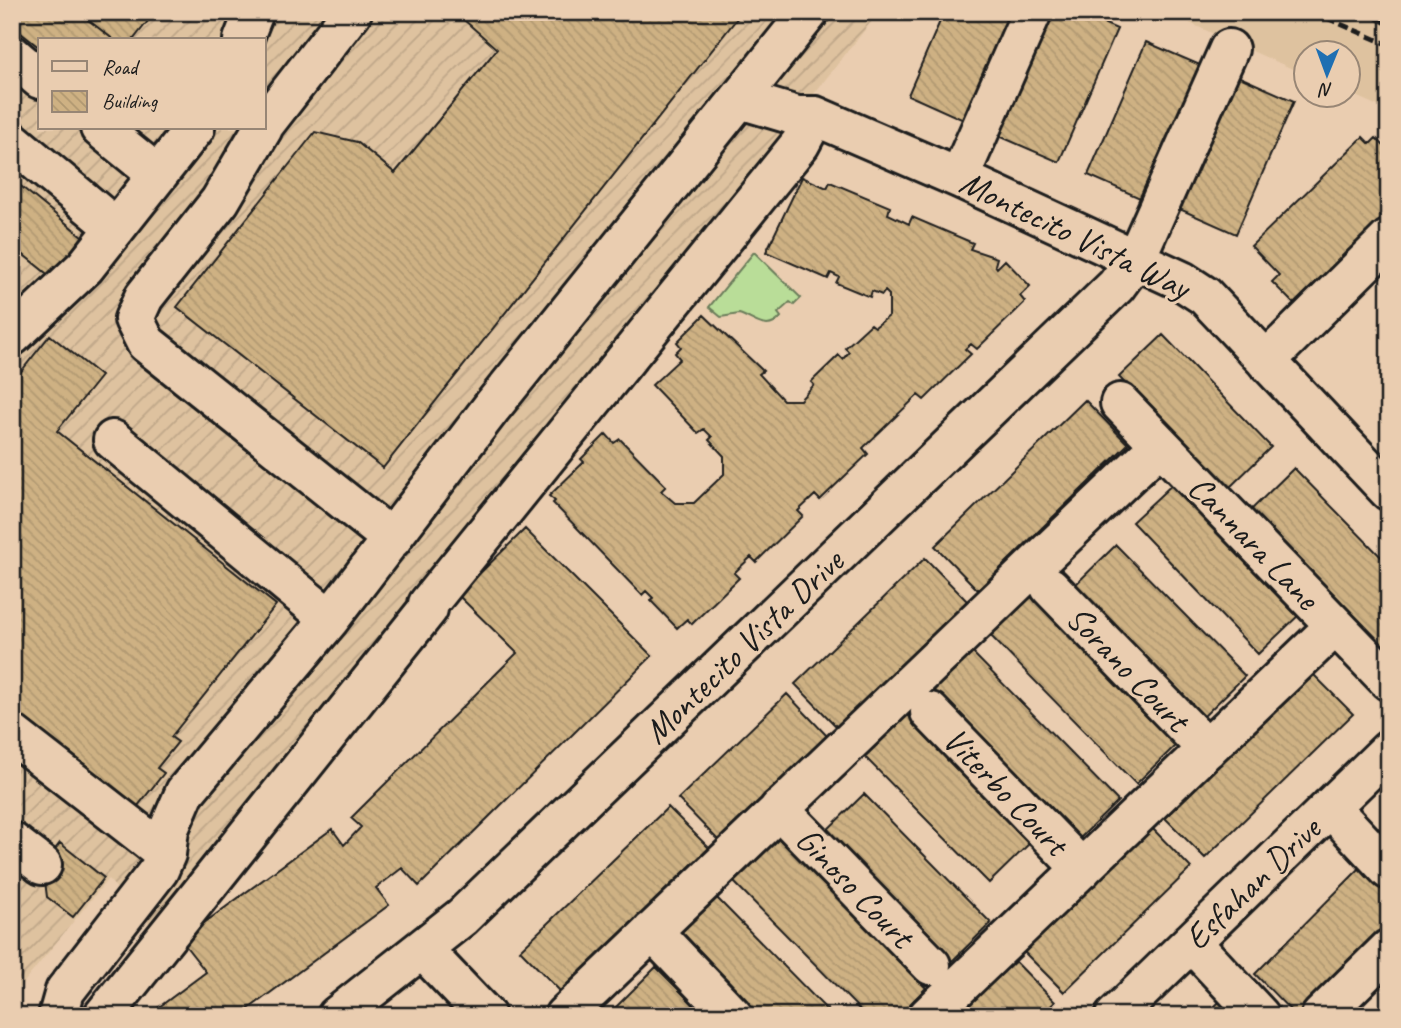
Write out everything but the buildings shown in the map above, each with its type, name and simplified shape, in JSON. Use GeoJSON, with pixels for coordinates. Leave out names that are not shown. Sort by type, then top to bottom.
{"type":"FeatureCollection","features":[{"type":"Feature","properties":{"kind":"street"},"geometry":{"type":"LineString","coordinates":[[244,38],[254,12]]}},
{"type":"Feature","properties":{"kind":"street"},"geometry":{"type":"LineString","coordinates":[[266,122],[352,12]]}},
{"type":"Feature","properties":{"kind":"street"},"geometry":{"type":"LineString","coordinates":[[58,1016],[65,991],[159,870],[166,854],[169,829],[186,793],[330,620],[492,407],[809,12]]}},
{"type":"Feature","properties":{"kind":"street"},"geometry":{"type":"LineString","coordinates":[[959,178],[1032,12]]}},
{"type":"Feature","properties":{"kind":"street","name":"Montecito Vista Drive"},"geometry":{"type":"LineString","coordinates":[[337,1016],[462,917],[1106,297],[1135,260],[1229,49]]}},
{"type":"Feature","properties":{"kind":"street"},"geometry":{"type":"LineString","coordinates":[[12,55],[38,77]]}},
{"type":"Feature","properties":{"kind":"street","name":"Montecito Vista Way"},"geometry":{"type":"LineString","coordinates":[[740,99],[797,116],[815,116],[959,178],[1177,278],[1205,296],[1389,491]]}},
{"type":"Feature","properties":{"kind":"street"},"geometry":{"type":"LineString","coordinates":[[103,1016],[428,609],[437,594],[800,144],[815,116]]}},
{"type":"Feature","properties":{"kind":"street"},"geometry":{"type":"LineString","coordinates":[[102,130],[158,176]]}},
{"type":"Feature","properties":{"kind":"street"},"geometry":{"type":"LineString","coordinates":[[12,336],[85,267],[192,130]]}},
{"type":"Feature","properties":{"kind":"street"},"geometry":{"type":"LineString","coordinates":[[261,130],[220,201],[144,297],[134,318],[146,343],[392,539]]}},
{"type":"Feature","properties":{"kind":"street"},"geometry":{"type":"LineString","coordinates":[[12,141],[117,228]]}},
{"type":"Feature","properties":{"kind":"street"},"geometry":{"type":"LineString","coordinates":[[1266,360],[1389,239]]}},
{"type":"Feature","properties":{"kind":"street","name":"Cannara Lane"},"geometry":{"type":"LineString","coordinates":[[1120,403],[1389,681]]}},
{"type":"Feature","properties":{"kind":"street"},"geometry":{"type":"LineString","coordinates":[[113,440],[330,620]]}},
{"type":"Feature","properties":{"kind":"street"},"geometry":{"type":"LineString","coordinates":[[564,1016],[1160,444]]}},
{"type":"Feature","properties":{"kind":"street","name":"Sorano Court"},"geometry":{"type":"LineString","coordinates":[[1050,587],[1207,749]]}},
{"type":"Feature","properties":{"kind":"street"},"geometry":{"type":"LineString","coordinates":[[928,1016],[1335,626]]}},
{"type":"Feature","properties":{"kind":"street","name":"Viterbo Court"},"geometry":{"type":"LineString","coordinates":[[930,712],[1082,869]]}},
{"type":"Feature","properties":{"kind":"street"},"geometry":{"type":"LineString","coordinates":[[12,734],[166,854]]}},
{"type":"Feature","properties":{"kind":"street","name":"Esfahan Drive"},"geometry":{"type":"LineString","coordinates":[[1115,1016],[1389,750]]}},
{"type":"Feature","properties":{"kind":"street"},"geometry":{"type":"LineString","coordinates":[[1330,807],[1389,870]]}},
{"type":"Feature","properties":{"kind":"street","name":"Ginoso Court"},"geometry":{"type":"LineString","coordinates":[[779,809],[931,965]]}},
{"type":"Feature","properties":{"kind":"street"},"geometry":{"type":"LineString","coordinates":[[12,842],[42,865]]}},
{"type":"Feature","properties":{"kind":"street"},"geometry":{"type":"LineString","coordinates":[[652,931],[733,1016]]}},
{"type":"Feature","properties":{"kind":"street"},"geometry":{"type":"LineString","coordinates":[[1191,942],[1260,1016]]}},
{"type":"Feature","properties":{"kind":"street"},"geometry":{"type":"LineString","coordinates":[[422,948],[486,1016]]}},
{"type":"Feature","properties":{"kind":"street"},"geometry":{"type":"LineString","coordinates":[[1321,1016],[1389,949]]}},
{"type":"Feature","properties":{"kind":"shaded area"},"geometry":{"type":"Polygon","coordinates":[[[12,12],[879,12],[152,926],[108,879],[12,997],[12,12]]]}},
{"type":"Feature","properties":{"kind":"shaded area"},"geometry":{"type":"Polygon","coordinates":[[[1165,12],[1389,12],[1389,111],[1362,99],[1362,38],[1292,38],[1292,69],[1165,12]]]}},
{"type":"Feature","properties":{"kind":"green space"},"geometry":{"type":"Polygon","coordinates":[[[754,252],[801,298],[794,305],[790,302],[778,313],[781,317],[776,322],[766,325],[739,314],[721,317],[709,307],[754,252]]]}},
{"type":"Feature","properties":{"kind":"railway"},"geometry":{"type":"LineString","coordinates":[[1313,12],[1389,45]]}},
{"type":"Feature","properties":{"kind":"railway"},"geometry":{"type":"LineString","coordinates":[[1363,12],[1389,24]]}}]}
